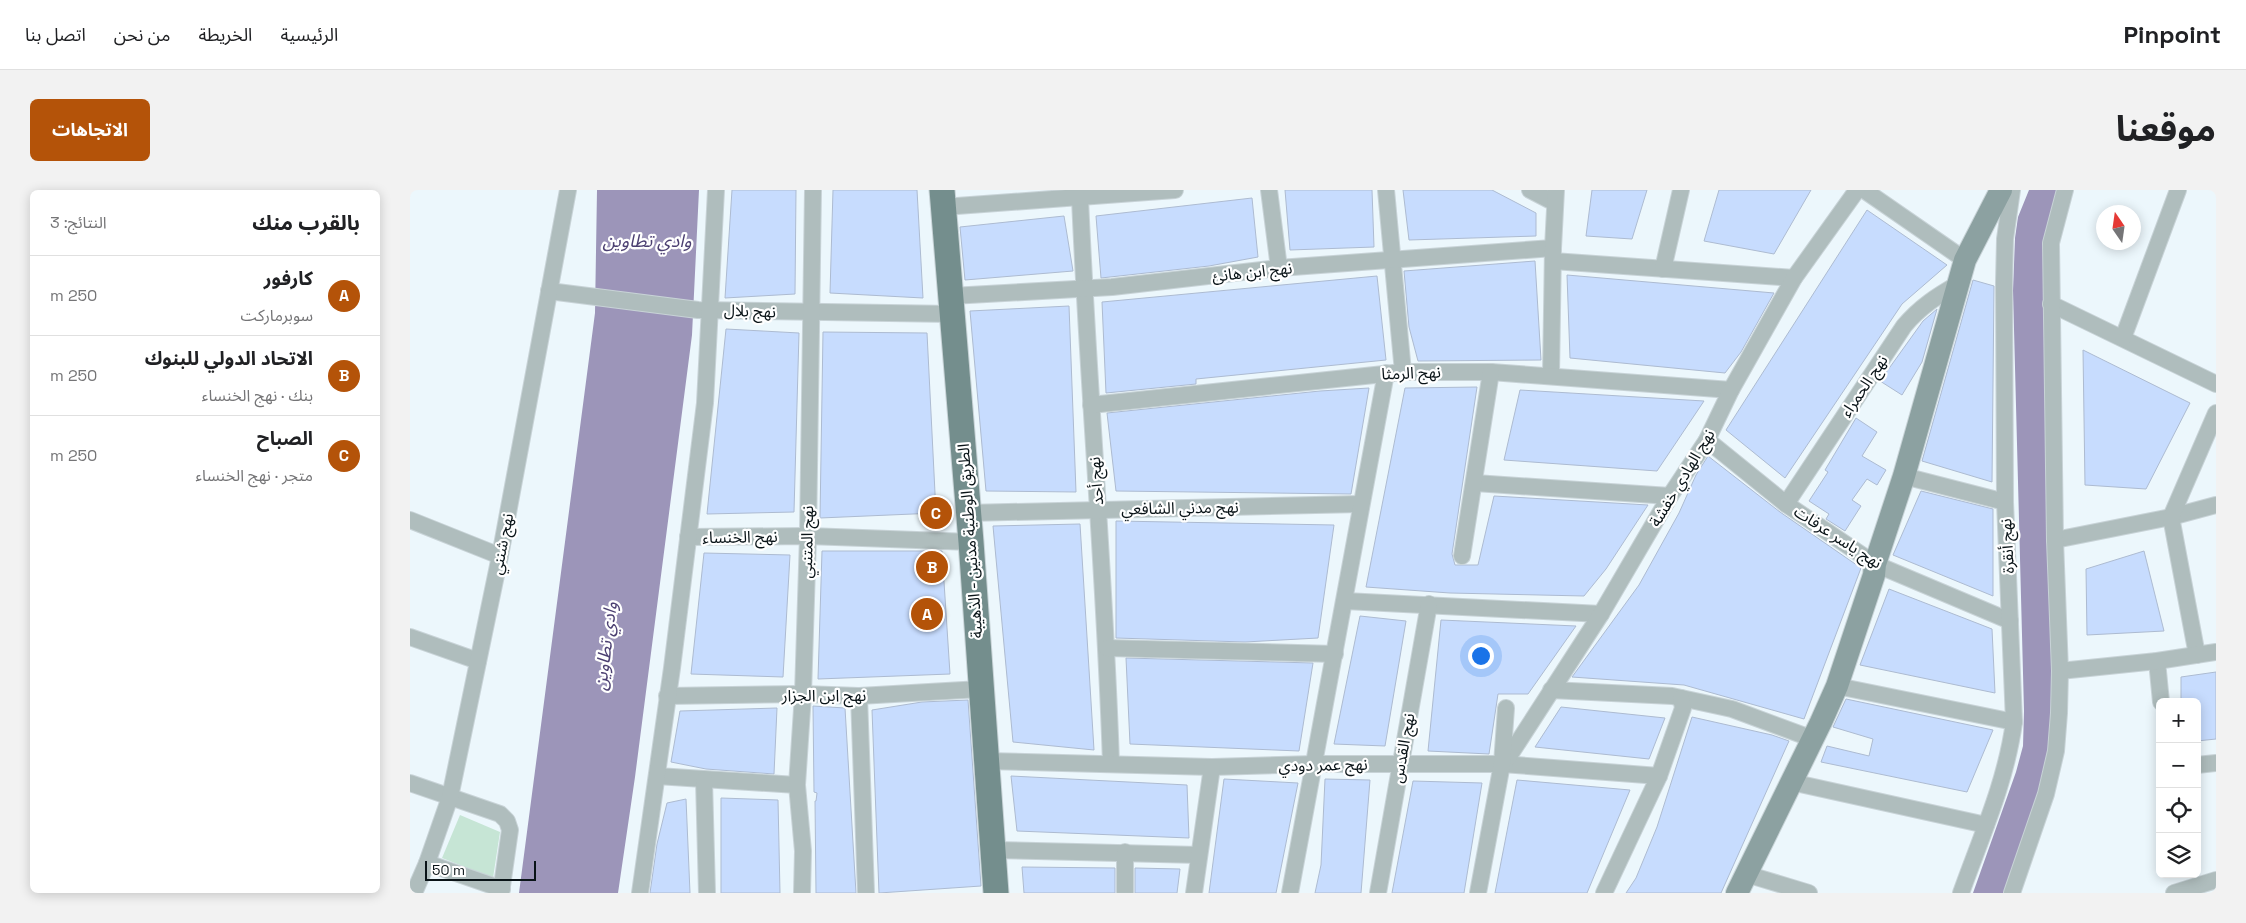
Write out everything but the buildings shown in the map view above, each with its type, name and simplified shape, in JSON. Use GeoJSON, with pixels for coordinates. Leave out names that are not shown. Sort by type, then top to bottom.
{"type":"FeatureCollection","features":[{"type":"Feature","properties":{"kind":"main road"},"geometry":{"type":"LineString","coordinates":[[1741,884],[1813,739],[1836,686],[1874,575],[1875,564],[1904,476],[1965,260],[2000,190]]}},
{"type":"Feature","properties":{"kind":"main road","name":"الطريق الوطنية مدنين - الذهيبة"},"geometry":{"type":"LineString","coordinates":[[943,198],[971,542],[996,893]]}},
{"type":"Feature","properties":{"kind":"street","name":"نهج شنني"},"geometry":{"type":"LineString","coordinates":[[414,893],[427,863],[450,798],[500,556],[568,190]]}},
{"type":"Feature","properties":{"kind":"street"},"geometry":{"type":"LineString","coordinates":[[640,893],[705,402],[704,310],[716,190]]}},
{"type":"Feature","properties":{"kind":"street","name":"نهج المتنبي"},"geometry":{"type":"LineString","coordinates":[[802,893],[803,851],[797,785],[803,694],[808,536],[813,190]]}},
{"type":"Feature","properties":{"kind":"street"},"geometry":{"type":"LineString","coordinates":[[943,198],[1080,198],[1175,190]]}},
{"type":"Feature","properties":{"kind":"street"},"geometry":{"type":"LineString","coordinates":[[1269,190],[1279,268]]}},
{"type":"Feature","properties":{"kind":"street"},"geometry":{"type":"LineString","coordinates":[[1386,190],[1403,372]]}},
{"type":"Feature","properties":{"kind":"street"},"geometry":{"type":"LineString","coordinates":[[1530,190],[1556,196],[1551,375]]}},
{"type":"Feature","properties":{"kind":"street"},"geometry":{"type":"LineString","coordinates":[[1663,269],[1681,190]]}},
{"type":"Feature","properties":{"kind":"street","name":"نهج الهادي خفشة"},"geometry":{"type":"LineString","coordinates":[[1478,893],[1503,764],[1601,614],[1670,496],[1707,440],[1731,390],[1794,278],[1857,190]]}},
{"type":"Feature","properties":{"kind":"street"},"geometry":{"type":"LineString","coordinates":[[1864,190],[1965,260]]}},
{"type":"Feature","properties":{"kind":"street","name":"نهج أنقرة"},"geometry":{"type":"LineString","coordinates":[[1960,893],[2001,783],[2014,722],[2005,502],[2004,282],[2005,239],[2012,190]]}},
{"type":"Feature","properties":{"kind":"street"},"geometry":{"type":"LineString","coordinates":[[2012,893],[2046,794],[2056,751],[2060,671],[2050,304],[2051,243],[2065,190]]}},
{"type":"Feature","properties":{"kind":"street"},"geometry":{"type":"LineString","coordinates":[[2123,338],[2178,190]]}},
{"type":"Feature","properties":{"kind":"street","name":"نهج أحد"},"geometry":{"type":"LineString","coordinates":[[1080,198],[1107,648],[1110,764]]}},
{"type":"Feature","properties":{"kind":"street","name":"نهج ابن هانئ"},"geometry":{"type":"LineString","coordinates":[[951,305],[1084,288],[1279,268],[1392,259],[1553,254],[1663,269],[1794,278]]}},
{"type":"Feature","properties":{"kind":"street","name":"نهج الحمراء"},"geometry":{"type":"LineString","coordinates":[[1786,504],[1904,326],[1917,311],[1932,299],[1958,284]]}},
{"type":"Feature","properties":{"kind":"street","name":"نهج بلال"},"geometry":{"type":"LineString","coordinates":[[549,291],[704,310],[811,313],[951,305]]}},
{"type":"Feature","properties":{"kind":"street"},"geometry":{"type":"LineString","coordinates":[[2050,304],[2216,384]]}},
{"type":"Feature","properties":{"kind":"street","name":"نهج الرمثا"},"geometry":{"type":"LineString","coordinates":[[1092,405],[1403,372],[1491,372],[1551,375],[1731,390]]}},
{"type":"Feature","properties":{"kind":"street"},"geometry":{"type":"LineString","coordinates":[[1462,556],[1491,372]]}},
{"type":"Feature","properties":{"kind":"street"},"geometry":{"type":"LineString","coordinates":[[1290,893],[1386,373]]}},
{"type":"Feature","properties":{"kind":"street"},"geometry":{"type":"LineString","coordinates":[[2197,655],[2171,517],[2216,413]]}},
{"type":"Feature","properties":{"kind":"street","name":"نهج ياسر عرفات"},"geometry":{"type":"LineString","coordinates":[[1707,440],[1786,504],[1875,564],[2010,621]]}},
{"type":"Feature","properties":{"kind":"street"},"geometry":{"type":"LineString","coordinates":[[1904,476],[2005,502]]}},
{"type":"Feature","properties":{"kind":"street"},"geometry":{"type":"LineString","coordinates":[[1474,483],[1670,496]]}},
{"type":"Feature","properties":{"kind":"street","name":"نهج مدني الشافعي"},"geometry":{"type":"LineString","coordinates":[[968,512],[1361,504]]}},
{"type":"Feature","properties":{"kind":"street"},"geometry":{"type":"LineString","coordinates":[[2056,540],[2171,517],[2216,505]]}},
{"type":"Feature","properties":{"kind":"street"},"geometry":{"type":"LineString","coordinates":[[410,520],[500,556]]}},
{"type":"Feature","properties":{"kind":"street","name":"نهج الخنساء"},"geometry":{"type":"LineString","coordinates":[[688,537],[808,536],[971,542]]}},
{"type":"Feature","properties":{"kind":"street"},"geometry":{"type":"LineString","coordinates":[[1345,601],[1601,614]]}},
{"type":"Feature","properties":{"kind":"street","name":"نهج القدس"},"geometry":{"type":"LineString","coordinates":[[1378,893],[1429,604]]}},
{"type":"Feature","properties":{"kind":"street"},"geometry":{"type":"LineString","coordinates":[[410,637],[478,661]]}},
{"type":"Feature","properties":{"kind":"street"},"geometry":{"type":"LineString","coordinates":[[1107,648],[1334,654]]}},
{"type":"Feature","properties":{"kind":"street"},"geometry":{"type":"LineString","coordinates":[[2060,671],[2157,661],[2216,652]]}},
{"type":"Feature","properties":{"kind":"street"},"geometry":{"type":"LineString","coordinates":[[2157,661],[2161,698]]}},
{"type":"Feature","properties":{"kind":"street"},"geometry":{"type":"LineString","coordinates":[[1836,686],[2014,722]]}},
{"type":"Feature","properties":{"kind":"street","name":"نهج ابن الجزار"},"geometry":{"type":"LineString","coordinates":[[667,696],[803,694],[859,696],[981,689]]}},
{"type":"Feature","properties":{"kind":"street"},"geometry":{"type":"LineString","coordinates":[[1551,690],[1681,698],[1732,710],[1813,739]]}},
{"type":"Feature","properties":{"kind":"street"},"geometry":{"type":"LineString","coordinates":[[859,696],[866,893]]}},
{"type":"Feature","properties":{"kind":"street"},"geometry":{"type":"LineString","coordinates":[[1604,893],[1659,776],[1683,708],[1681,698]]}},
{"type":"Feature","properties":{"kind":"street"},"geometry":{"type":"LineString","coordinates":[[1503,764],[1506,708]]}},
{"type":"Feature","properties":{"kind":"street","name":"نهج عمر دودي"},"geometry":{"type":"LineString","coordinates":[[986,760],[1212,767],[1314,764],[1503,764],[1659,776]]}},
{"type":"Feature","properties":{"kind":"street"},"geometry":{"type":"LineString","coordinates":[[2201,765],[2216,763]]}},
{"type":"Feature","properties":{"kind":"street"},"geometry":{"type":"LineString","coordinates":[[1194,893],[1212,767]]}},
{"type":"Feature","properties":{"kind":"street"},"geometry":{"type":"LineString","coordinates":[[657,776],[797,785]]}},
{"type":"Feature","properties":{"kind":"street"},"geometry":{"type":"LineString","coordinates":[[704,780],[707,893]]}},
{"type":"Feature","properties":{"kind":"street"},"geometry":{"type":"LineString","coordinates":[[1791,782],[1986,825]]}},
{"type":"Feature","properties":{"kind":"street"},"geometry":{"type":"LineString","coordinates":[[410,783],[500,814],[507,821],[510,830],[501,891],[427,863]]}},
{"type":"Feature","properties":{"kind":"street"},"geometry":{"type":"LineString","coordinates":[[994,850],[1199,855]]}},
{"type":"Feature","properties":{"kind":"street"},"geometry":{"type":"LineString","coordinates":[[1125,852],[1125,893]]}},
{"type":"Feature","properties":{"kind":"street"},"geometry":{"type":"LineString","coordinates":[[2181,888],[2216,880]]}},
{"type":"Feature","properties":{"kind":"street"},"geometry":{"type":"LineString","coordinates":[[1741,884],[1809,893]]}},
{"type":"Feature","properties":{"kind":"green space"},"geometry":{"type":"Polygon","coordinates":[[[460,815],[500,832],[493,878],[442,858],[460,815]]]}},
{"type":"Feature","properties":{"kind":"water","name":"وادي تطاوين"},"geometry":{"type":"Polygon","coordinates":[[[597,190],[699,190],[692,335],[635,777],[618,893],[519,893],[595,313],[597,190]]]}},
{"type":"Feature","properties":{"kind":"water"},"geometry":{"type":"Polygon","coordinates":[[[2029,190],[2061,190],[2054,210],[2054,710],[2047,777],[2006,893],[1973,893],[2016,772],[2023,746],[2024,711],[2013,291],[2015,238],[2018,217],[2029,190]]]}},
{"type":"Feature","properties":{"kind":"place","name":"الصباح"},"geometry":{"type":"Point","coordinates":[936,513]}},
{"type":"Feature","properties":{"kind":"place","name":"الاتحاد الدولي للبنوك"},"geometry":{"type":"Point","coordinates":[932,567]}},
{"type":"Feature","properties":{"kind":"place","name":"كارفور"},"geometry":{"type":"Point","coordinates":[927,614]}}]}
